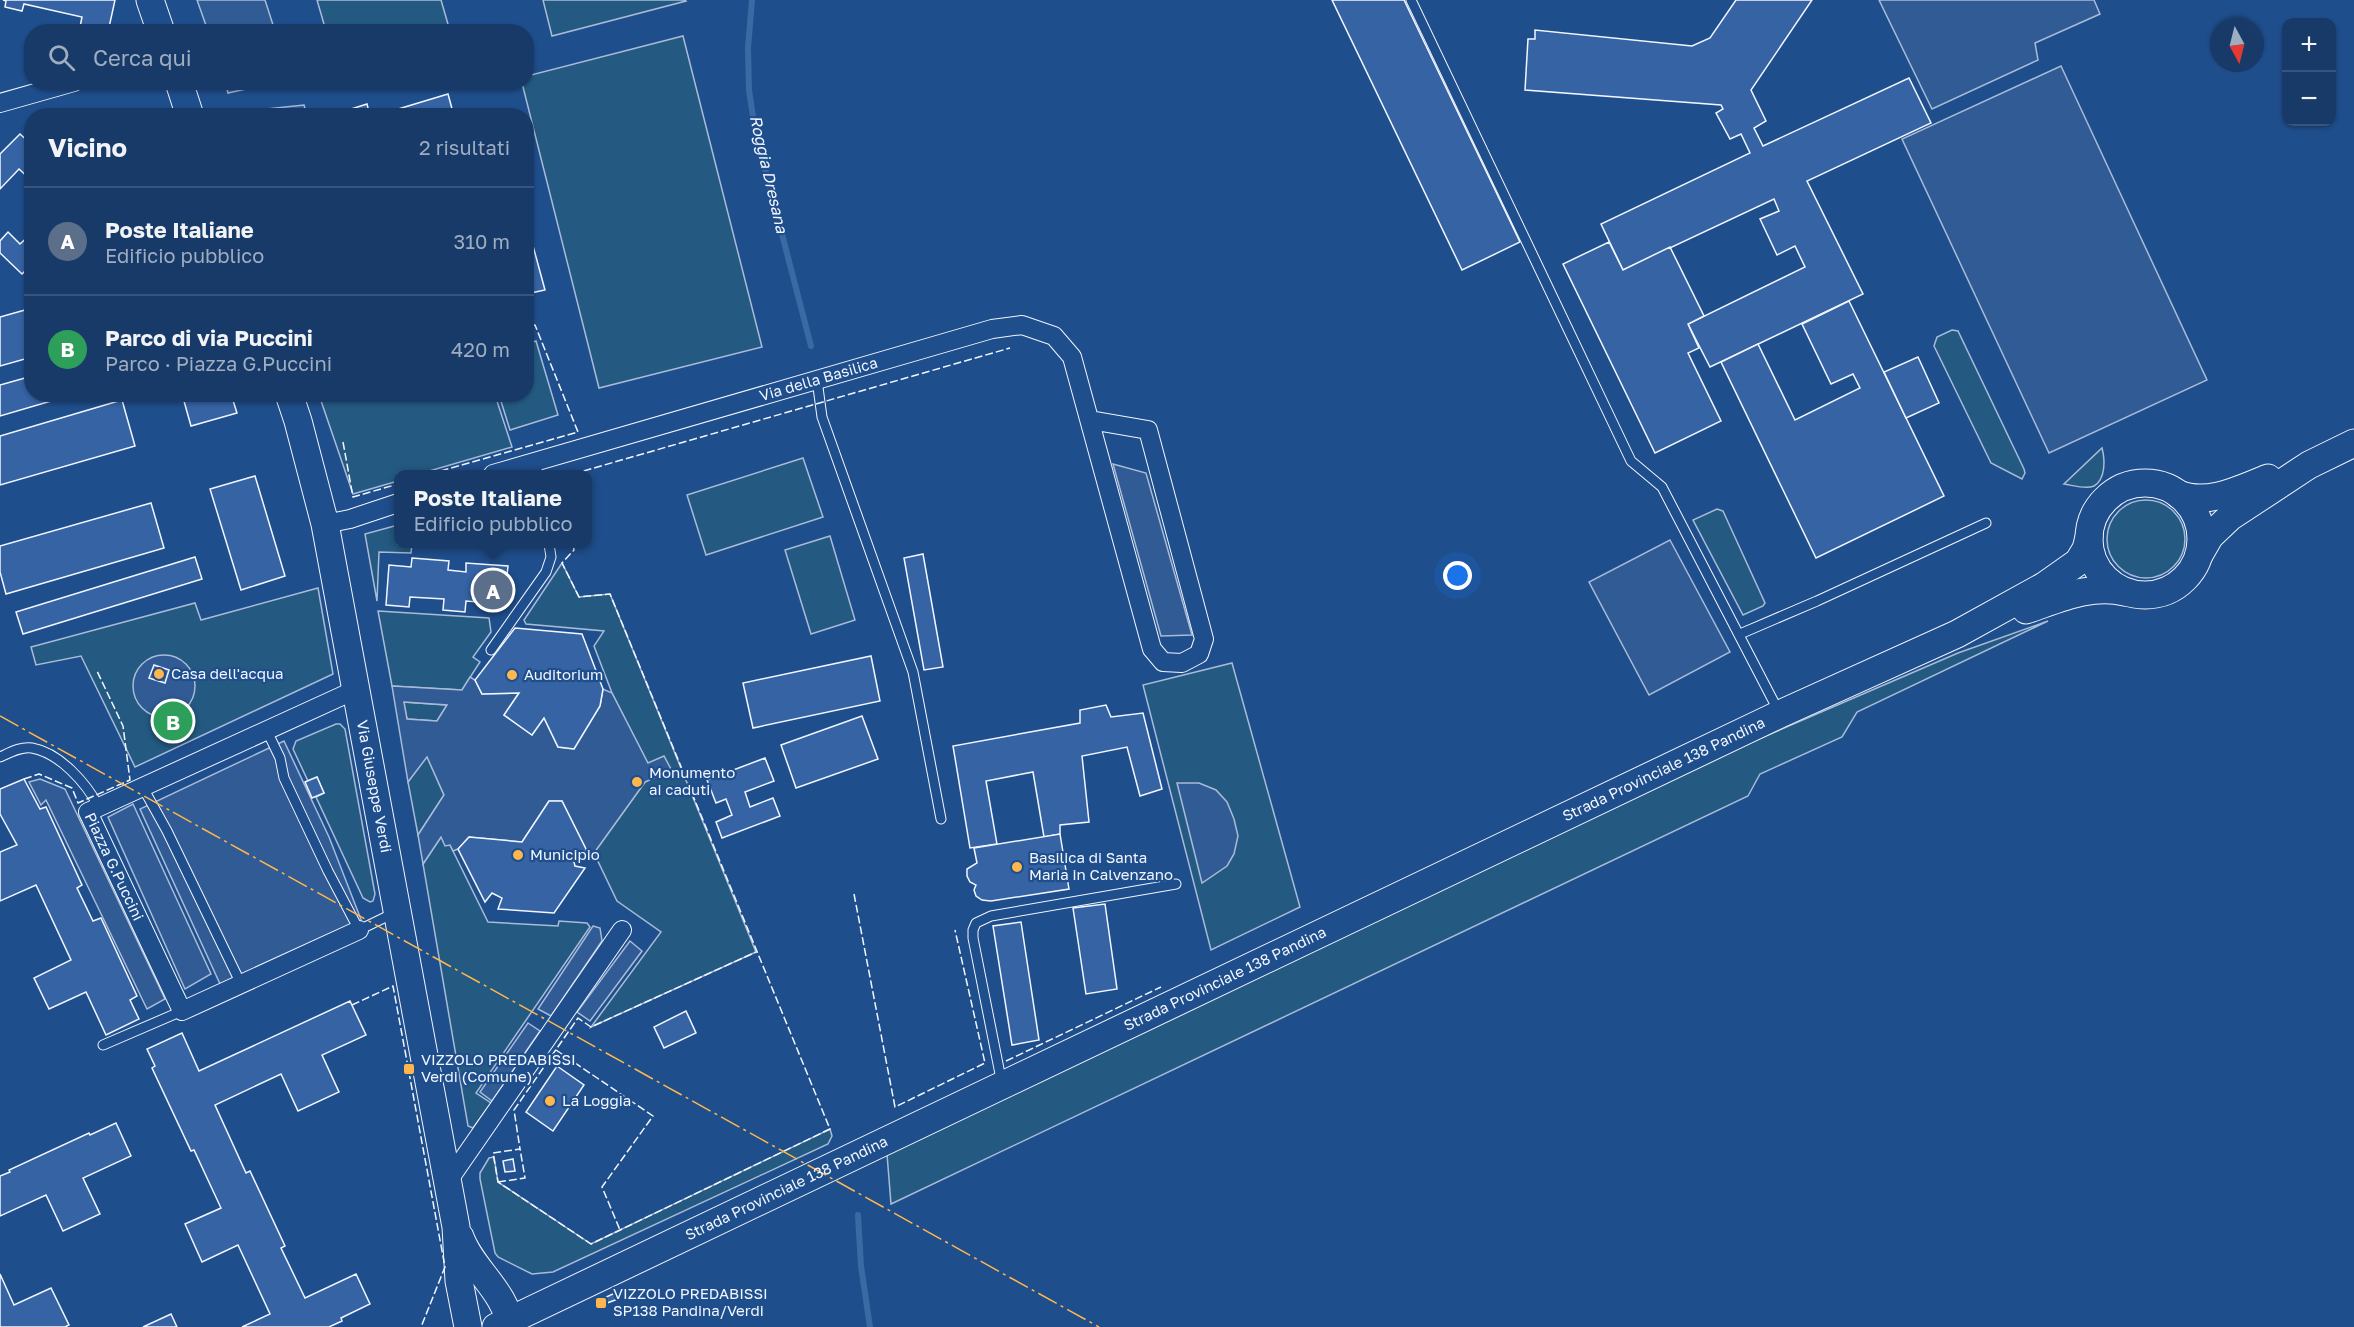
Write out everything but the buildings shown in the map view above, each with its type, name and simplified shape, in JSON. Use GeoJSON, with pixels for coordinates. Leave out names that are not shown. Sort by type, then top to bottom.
{"type":"FeatureCollection","features":[{"type":"Feature","properties":{"kind":"street"},"geometry":{"type":"LineString","coordinates":[[150,0],[158,24]]}},
{"type":"Feature","properties":{"kind":"street"},"geometry":{"type":"LineString","coordinates":[[0,103],[46,90]]}},
{"type":"Feature","properties":{"kind":"street"},"geometry":{"type":"LineString","coordinates":[[182,90],[187,108]]}},
{"type":"Feature","properties":{"kind":"street","name":"Via della Basilica"},"geometry":{"type":"LineString","coordinates":[[536,468],[817,380],[992,329],[1022,325],[1054,336],[1072,357],[1152,649],[1163,662],[1182,663],[1199,654],[1204,639],[1148,430],[1090,420]]}},
{"type":"Feature","properties":{"kind":"street","name":"Via Giuseppe Verdi"},"geometry":{"type":"LineString","coordinates":[[292,402],[325,524],[456,1227]]}},
{"type":"Feature","properties":{"kind":"street"},"geometry":{"type":"LineString","coordinates":[[2309,465],[2221,525],[2207,540],[2191,572],[2176,587],[2162,593],[2150,596],[2129,594],[2111,584],[2099,572],[2090,553],[2089,537],[2092,520],[2099,507],[2109,496],[2123,488],[2133,484],[2151,484],[2164,486],[2191,498],[2220,496],[2309,465],[2354,443]]}},
{"type":"Feature","properties":{"kind":"street"},"geometry":{"type":"LineString","coordinates":[[2178,494],[2191,506],[2199,522],[2202,538],[2199,555]]}},
{"type":"Feature","properties":{"kind":"street"},"geometry":{"type":"LineString","coordinates":[[325,524],[350,519],[394,505]]}},
{"type":"Feature","properties":{"kind":"street","name":"Strada Provinciale 138 Pandina"},"geometry":{"type":"LineString","coordinates":[[505,1325],[1002,1084],[1780,714],[1957,634],[2066,572],[2082,557],[2089,537]]}},
{"type":"Feature","properties":{"kind":"street","name":"Strada Provinciale 138 Pandina"},"geometry":{"type":"LineString","coordinates":[[1957,634],[2081,592],[2103,589],[2129,594]]}},
{"type":"Feature","properties":{"kind":"street","name":"Piazza G.Puccini"},"geometry":{"type":"LineString","coordinates":[[182,1011],[88,812],[355,690]]}},
{"type":"Feature","properties":{"kind":"street"},"geometry":{"type":"LineString","coordinates":[[182,1011],[359,930]]}},
{"type":"Feature","properties":{"kind":"street"},"geometry":{"type":"LineString","coordinates":[[448,1181],[622,930]]}},
{"type":"Feature","properties":{"kind":"street"},"geometry":{"type":"LineString","coordinates":[[456,1227],[467,1254],[501,1300],[505,1325]]}},
{"type":"Feature","properties":{"kind":"street"},"geometry":{"type":"LineString","coordinates":[[456,1227],[459,1281],[468,1327]]}},
{"type":"Feature","properties":{"kind":"lane"},"geometry":{"type":"LineString","coordinates":[[1411,0],[1631,461],[1662,487],[1780,714]]}},
{"type":"Feature","properties":{"kind":"lane"},"geometry":{"type":"LineString","coordinates":[[817,380],[822,417],[913,672],[941,819]]}},
{"type":"Feature","properties":{"kind":"lane"},"geometry":{"type":"LineString","coordinates":[[1740,634],[1986,523]]}},
{"type":"Feature","properties":{"kind":"lane"},"geometry":{"type":"LineString","coordinates":[[491,650],[546,572],[551,557],[550,548]]}},
{"type":"Feature","properties":{"kind":"lane"},"geometry":{"type":"LineString","coordinates":[[266,729],[280,758],[285,778],[328,871],[359,930],[396,912]]}},
{"type":"Feature","properties":{"kind":"lane"},"geometry":{"type":"LineString","coordinates":[[0,757],[31,747],[46,754],[78,777],[99,807]]}},
{"type":"Feature","properties":{"kind":"lane"},"geometry":{"type":"LineString","coordinates":[[142,786],[167,831],[241,984]]}},
{"type":"Feature","properties":{"kind":"lane"},"geometry":{"type":"LineString","coordinates":[[1002,1084],[973,938],[976,923],[991,916],[1176,884]]}},
{"type":"Feature","properties":{"kind":"lane"},"geometry":{"type":"LineString","coordinates":[[103,1045],[182,1011]]}},
{"type":"Feature","properties":{"kind":"shaded area"},"geometry":{"type":"Polygon","coordinates":[[[197,0],[265,0],[273,24],[206,24],[197,0]]]}},
{"type":"Feature","properties":{"kind":"shaded area"},"geometry":{"type":"Polygon","coordinates":[[[317,0],[441,0],[448,24],[324,24],[317,0]]]}},
{"type":"Feature","properties":{"kind":"shaded area"},"geometry":{"type":"Polygon","coordinates":[[[543,0],[685,0],[686,1],[552,36],[543,0]]]}},
{"type":"Feature","properties":{"kind":"shaded area"},"geometry":{"type":"Polygon","coordinates":[[[1879,0],[2094,0],[2100,14],[2035,43],[2038,60],[1932,109],[1879,0]]]}},
{"type":"Feature","properties":{"kind":"shaded area"},"geometry":{"type":"Polygon","coordinates":[[[683,36],[762,347],[599,388],[534,131],[534,108],[528,108],[524,90],[534,90],[534,74],[683,36]]]}},
{"type":"Feature","properties":{"kind":"shaded area"},"geometry":{"type":"Polygon","coordinates":[[[2061,66],[2207,380],[2049,453],[1902,139],[2061,66]]]}},
{"type":"Feature","properties":{"kind":"shaded area"},"geometry":{"type":"Polygon","coordinates":[[[304,105],[305,108],[276,108],[304,105]]]}},
{"type":"Feature","properties":{"kind":"shaded area"},"geometry":{"type":"Polygon","coordinates":[[[1952,330],[1958,331],[2024,469],[2022,479],[1991,463],[1934,346],[1937,337],[1952,330]]]}},
{"type":"Feature","properties":{"kind":"shaded area"},"geometry":{"type":"Polygon","coordinates":[[[536,341],[558,415],[510,430],[501,402],[534,402],[534,342],[536,341]]]}},
{"type":"Feature","properties":{"kind":"shaded area"},"geometry":{"type":"Polygon","coordinates":[[[321,402],[497,402],[512,447],[433,470],[394,470],[394,482],[353,494],[321,402]]]}},
{"type":"Feature","properties":{"kind":"shaded area"},"geometry":{"type":"Polygon","coordinates":[[[2102,448],[2104,469],[2098,483],[2087,488],[2064,484],[2102,448]]]}},
{"type":"Feature","properties":{"kind":"shaded area"},"geometry":{"type":"Polygon","coordinates":[[[803,458],[823,517],[706,555],[687,495],[803,458]]]}},
{"type":"Feature","properties":{"kind":"shaded area"},"geometry":{"type":"Polygon","coordinates":[[[1113,464],[1146,473],[1192,635],[1161,636],[1113,464]]]}},
{"type":"Feature","properties":{"kind":"shaded area"},"geometry":{"type":"Polygon","coordinates":[[[2138,500],[2154,500],[2168,506],[2179,517],[2185,531],[2185,547],[2179,561],[2168,572],[2154,578],[2138,578],[2124,572],[2113,561],[2107,547],[2107,531],[2113,517],[2124,506],[2138,500]]]}},
{"type":"Feature","properties":{"kind":"shaded area"},"geometry":{"type":"Polygon","coordinates":[[[1717,509],[1723,511],[1765,603],[1743,615],[1693,520],[1717,509]]]}},
{"type":"Feature","properties":{"kind":"shaded area"},"geometry":{"type":"Polygon","coordinates":[[[394,526],[394,548],[412,548],[411,553],[379,552],[377,601],[365,534],[394,526]]]}},
{"type":"Feature","properties":{"kind":"shaded area"},"geometry":{"type":"Polygon","coordinates":[[[830,536],[855,620],[811,634],[785,550],[830,536]]]}},
{"type":"Feature","properties":{"kind":"shaded area"},"geometry":{"type":"Polygon","coordinates":[[[1670,540],[1730,652],[1649,695],[1589,582],[1670,540]]]}},
{"type":"Feature","properties":{"kind":"shaded area"},"geometry":{"type":"Polygon","coordinates":[[[562,563],[579,597],[610,594],[756,952],[591,1027],[661,932],[617,901],[594,853],[645,782],[671,769],[648,764],[612,693],[594,646],[604,631],[526,624],[524,620],[562,563]]]}},
{"type":"Feature","properties":{"kind":"shaded area"},"geometry":{"type":"Polygon","coordinates":[[[318,588],[333,674],[135,767],[81,656],[36,665],[31,647],[195,603],[201,620],[318,588]]]}},
{"type":"Feature","properties":{"kind":"shaded area"},"geometry":{"type":"Polygon","coordinates":[[[378,611],[489,618],[491,632],[473,657],[480,662],[462,690],[392,686],[378,611]]]}},
{"type":"Feature","properties":{"kind":"shaded area"},"geometry":{"type":"Polygon","coordinates":[[[2048,621],[1857,712],[1842,737],[1760,774],[1748,796],[891,1204],[887,1154],[1673,776],[1958,653],[2048,621]]]}},
{"type":"Feature","properties":{"kind":"shaded area"},"geometry":{"type":"Polygon","coordinates":[[[164,655],[186,664],[195,686],[186,708],[164,717],[142,708],[133,686],[142,664],[164,655]]]}},
{"type":"Feature","properties":{"kind":"shaded area"},"geometry":{"type":"Polygon","coordinates":[[[1232,663],[1300,907],[1211,950],[1143,685],[1232,663]]]}},
{"type":"Feature","properties":{"kind":"shaded area"},"geometry":{"type":"Polygon","coordinates":[[[470,677],[475,680],[482,694],[519,693],[504,715],[532,735],[544,718],[558,747],[574,749],[600,706],[603,689],[612,693],[648,763],[664,756],[671,769],[645,782],[594,853],[587,851],[562,801],[549,801],[522,842],[469,837],[453,851],[450,845],[445,846],[441,837],[423,864],[418,835],[444,795],[427,757],[408,782],[392,686],[462,690],[470,677]],[[404,702],[407,719],[437,721],[447,705],[404,702]]]}},
{"type":"Feature","properties":{"kind":"shaded area"},"geometry":{"type":"Polygon","coordinates":[[[403,702],[447,705],[437,721],[407,719],[403,702]]]}},
{"type":"Feature","properties":{"kind":"shaded area"},"geometry":{"type":"Polygon","coordinates":[[[340,724],[345,729],[375,894],[373,901],[370,902],[363,898],[316,797],[324,793],[317,777],[308,781],[293,749],[296,741],[340,724]]]}},
{"type":"Feature","properties":{"kind":"shaded area"},"geometry":{"type":"Polygon","coordinates":[[[284,741],[329,837],[362,922],[221,986],[140,809],[284,741]]]}},
{"type":"Feature","properties":{"kind":"shaded area"},"geometry":{"type":"Polygon","coordinates":[[[427,756],[444,795],[418,835],[408,782],[427,756]]]}},
{"type":"Feature","properties":{"kind":"shaded area"},"geometry":{"type":"Polygon","coordinates":[[[40,779],[65,789],[165,999],[147,1009],[46,800],[41,805],[29,782],[40,779]]]}},
{"type":"Feature","properties":{"kind":"shaded area"},"geometry":{"type":"Polygon","coordinates":[[[1177,783],[1199,783],[1216,790],[1227,802],[1234,819],[1238,836],[1234,854],[1227,866],[1202,883],[1177,783]]]}},
{"type":"Feature","properties":{"kind":"shaded area"},"geometry":{"type":"Polygon","coordinates":[[[133,804],[211,974],[185,989],[108,817],[133,804]]]}},
{"type":"Feature","properties":{"kind":"shaded area"},"geometry":{"type":"Polygon","coordinates":[[[441,837],[450,845],[488,922],[558,926],[559,921],[587,923],[590,927],[476,1093],[491,1103],[473,1128],[468,1126],[423,864],[441,837]]]}},
{"type":"Feature","properties":{"kind":"shaded area"},"geometry":{"type":"Polygon","coordinates":[[[593,926],[600,928],[602,941],[551,1016],[538,1009],[593,926]]]}},
{"type":"Feature","properties":{"kind":"shaded area"},"geometry":{"type":"Polygon","coordinates":[[[630,941],[642,951],[590,1021],[577,1012],[630,941]]]}},
{"type":"Feature","properties":{"kind":"shaded area"},"geometry":{"type":"Polygon","coordinates":[[[528,1023],[540,1031],[492,1101],[480,1092],[528,1023]]]}},
{"type":"Feature","properties":{"kind":"shaded area"},"geometry":{"type":"Polygon","coordinates":[[[830,1129],[832,1136],[828,1144],[553,1272],[532,1274],[498,1257],[495,1253],[480,1179],[480,1173],[489,1158],[494,1157],[498,1182],[591,1244],[830,1129]]]}},
{"type":"Feature","properties":{"kind":"waterway","name":"Roggia Dresana"},"geometry":{"type":"LineString","coordinates":[[752,0],[748,48],[749,90],[755,130],[811,346]]}},
{"type":"Feature","properties":{"kind":"waterway","name":"Roggia Dresana"},"geometry":{"type":"LineString","coordinates":[[858,1215],[861,1266],[870,1327]]}},
{"type":"Feature","properties":{"kind":"fence"},"geometry":{"type":"LineString","coordinates":[[444,470],[578,432],[534,325]]}},
{"type":"Feature","properties":{"kind":"fence"},"geometry":{"type":"LineString","coordinates":[[587,470],[1010,348]]}},
{"type":"Feature","properties":{"kind":"fence"},"geometry":{"type":"LineString","coordinates":[[343,442],[353,497],[394,485]]}},
{"type":"Feature","properties":{"kind":"fence"},"geometry":{"type":"LineString","coordinates":[[574,548],[562,563],[579,597],[610,594],[830,1129],[591,1244],[498,1182],[493,1153],[520,1149],[514,1110],[578,1018],[591,1027],[756,952]]}},
{"type":"Feature","properties":{"kind":"fence"},"geometry":{"type":"LineString","coordinates":[[24,779],[39,774],[72,788],[78,803],[130,780],[123,726],[97,671]]}},
{"type":"Feature","properties":{"kind":"fence"},"geometry":{"type":"LineString","coordinates":[[854,894],[895,1107],[985,1063],[955,930]]}},
{"type":"Feature","properties":{"kind":"fence"},"geometry":{"type":"LineString","coordinates":[[352,1005],[393,986],[445,1267],[421,1327]]}},
{"type":"Feature","properties":{"kind":"fence"},"geometry":{"type":"LineString","coordinates":[[1006,1061],[1161,987]]}},
{"type":"Feature","properties":{"kind":"fence"},"geometry":{"type":"LineString","coordinates":[[556,1050],[653,1116],[602,1187],[620,1230]]}},
{"type":"Feature","properties":{"kind":"fence"},"geometry":{"type":"LineString","coordinates":[[498,1182],[525,1178],[520,1149]]}},
{"type":"Feature","properties":{"kind":"power"},"geometry":{"type":"LineString","coordinates":[[0,716],[1099,1327]]}},
{"type":"Feature","properties":{"kind":"place","name":"Poste Italiane"},"geometry":{"type":"Point","coordinates":[493,590]}},
{"type":"Feature","properties":{"kind":"place","name":"Casa dell'acqua"},"geometry":{"type":"Point","coordinates":[159,674]}},
{"type":"Feature","properties":{"kind":"place","name":"Auditorium"},"geometry":{"type":"Point","coordinates":[512,675]}},
{"type":"Feature","properties":{"kind":"place","name":"Parco di via Puccini"},"geometry":{"type":"Point","coordinates":[173,721]}},
{"type":"Feature","properties":{"kind":"place","name":"Monumento ai caduti"},"geometry":{"type":"Point","coordinates":[637,782]}},
{"type":"Feature","properties":{"kind":"place","name":"Municipio"},"geometry":{"type":"Point","coordinates":[518,855]}},
{"type":"Feature","properties":{"kind":"place","name":"Basilica di Santa Maria in Calvenzano"},"geometry":{"type":"Point","coordinates":[1017,867]}},
{"type":"Feature","properties":{"kind":"place","name":"VIZZOLO PREDABISSI Verdi (Comune)"},"geometry":{"type":"Point","coordinates":[409,1069]}},
{"type":"Feature","properties":{"kind":"place","name":"La Loggia"},"geometry":{"type":"Point","coordinates":[550,1101]}},
{"type":"Feature","properties":{"kind":"place","name":"VIZZOLO PREDABISSI SP138 Pandina/Verdi"},"geometry":{"type":"Point","coordinates":[601,1303]}}]}
